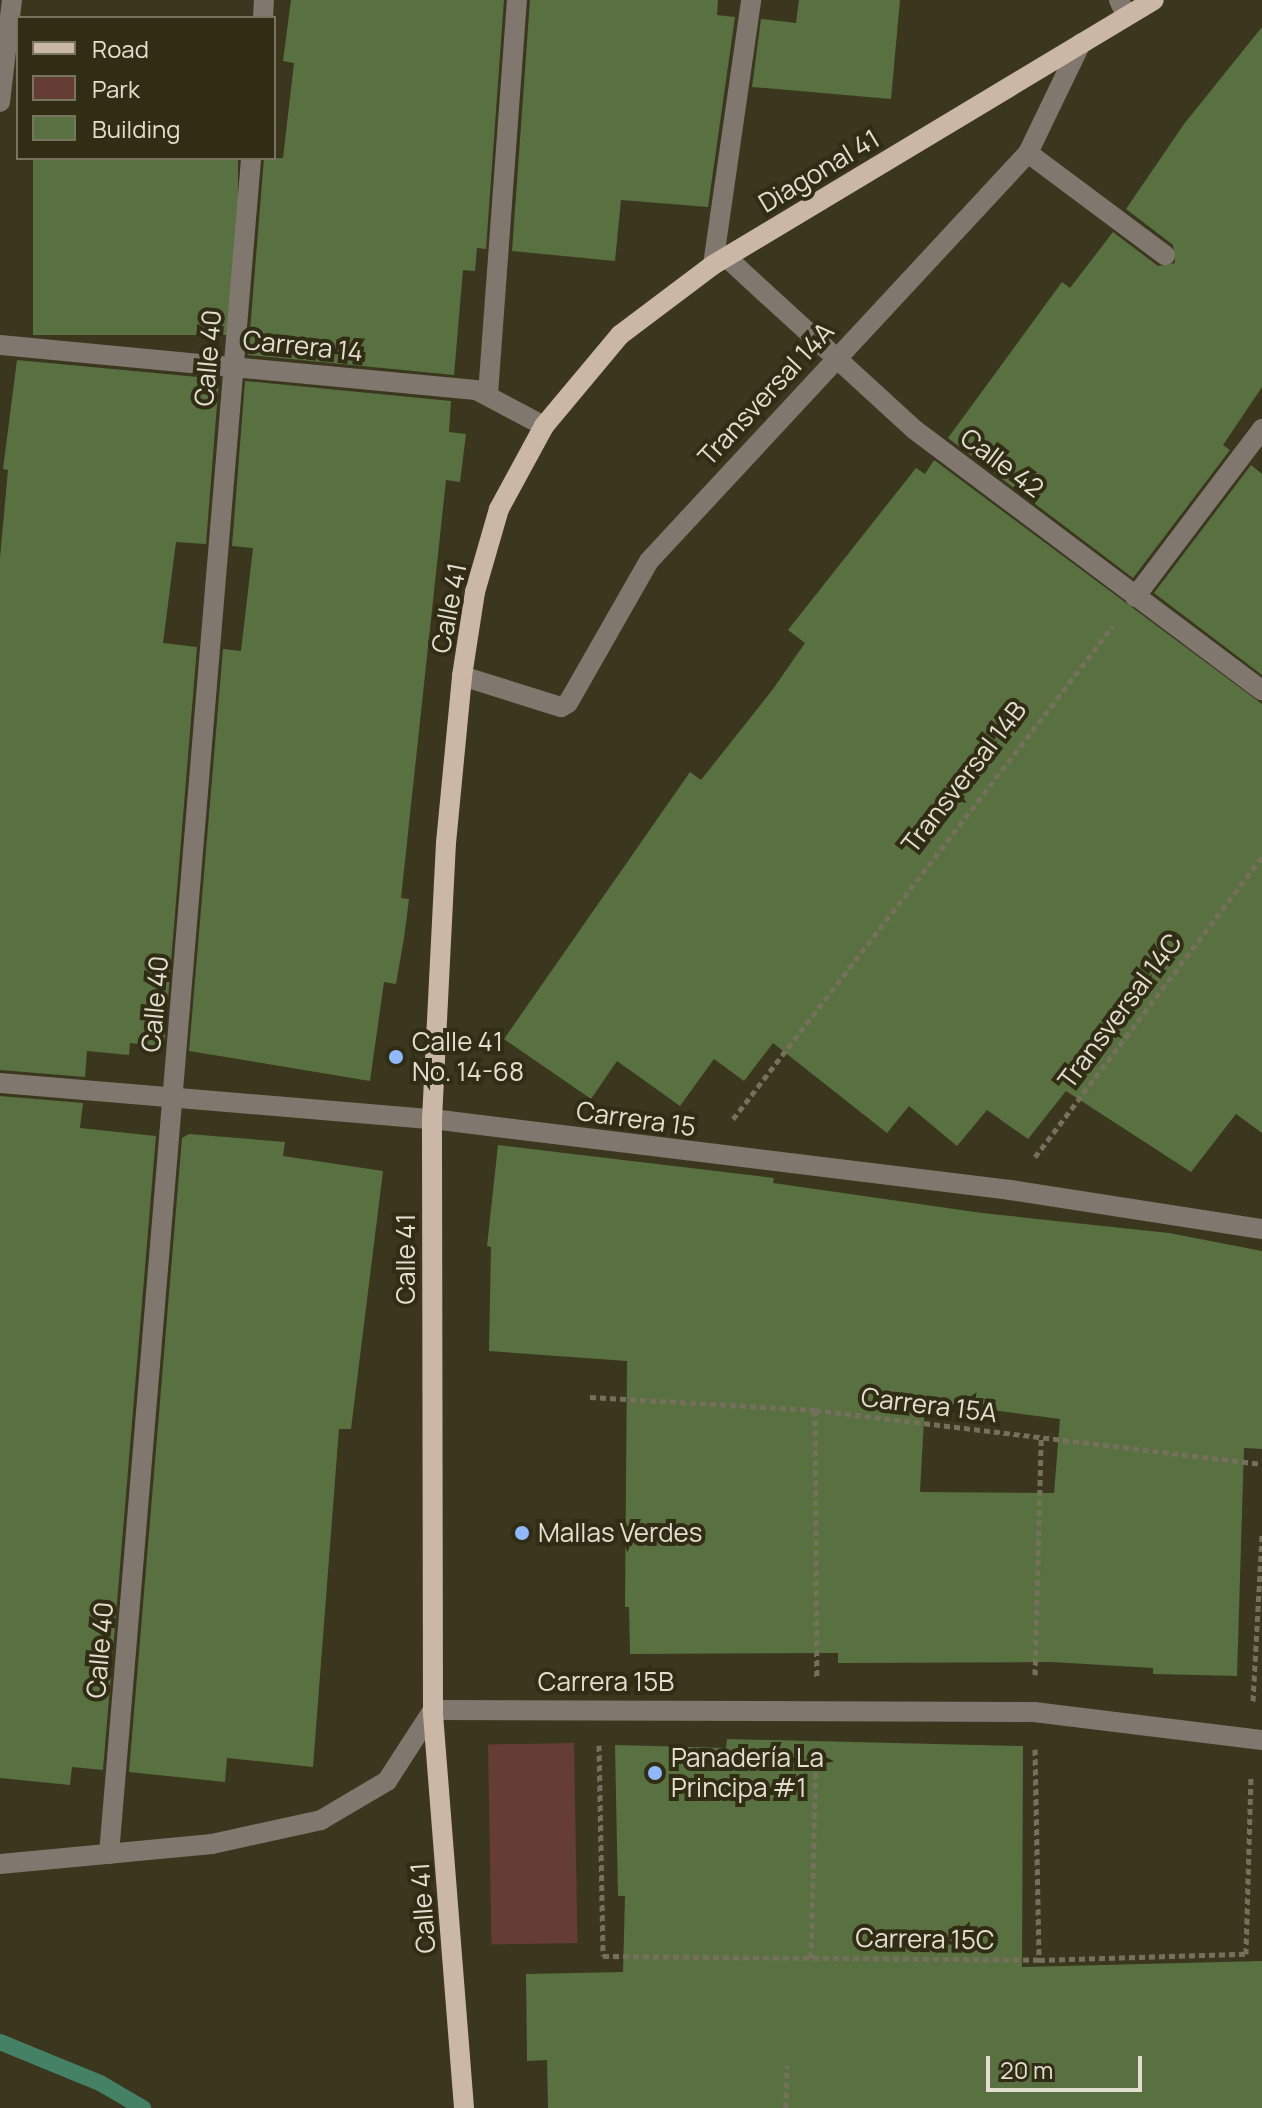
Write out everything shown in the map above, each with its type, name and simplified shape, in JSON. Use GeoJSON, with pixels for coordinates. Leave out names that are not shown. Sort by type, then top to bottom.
{"type":"FeatureCollection","features":[{"type":"Feature","properties":{"kind":"main road","name":"Diagonal 41"},"geometry":{"type":"LineString","coordinates":[[544,426],[620,335],[719,261],[1081,43],[1126,5],[1154,0]]}},
{"type":"Feature","properties":{"kind":"main road","name":"Calle 41"},"geometry":{"type":"LineString","coordinates":[[464,2108],[433,1710],[432,1119],[446,843],[462,676],[475,592],[499,509],[544,426]]}},
{"type":"Feature","properties":{"kind":"street"},"geometry":{"type":"LineString","coordinates":[[0,102],[12,0]]}},
{"type":"Feature","properties":{"kind":"street"},"geometry":{"type":"LineString","coordinates":[[488,394],[517,0]]}},
{"type":"Feature","properties":{"kind":"street"},"geometry":{"type":"LineString","coordinates":[[719,261],[751,0]]}},
{"type":"Feature","properties":{"kind":"street","name":"Transversal 14A"},"geometry":{"type":"LineString","coordinates":[[462,676],[561,707],[568,703],[649,561],[834,358],[1028,153],[1081,43]]}},
{"type":"Feature","properties":{"kind":"street"},"geometry":{"type":"LineString","coordinates":[[1028,153],[1165,255]]}},
{"type":"Feature","properties":{"kind":"street","name":"Calle 40"},"geometry":{"type":"LineString","coordinates":[[109,1854],[251,160]]}},
{"type":"Feature","properties":{"kind":"street","name":"Calle 42"},"geometry":{"type":"LineString","coordinates":[[719,261],[915,430],[1262,691]]}},
{"type":"Feature","properties":{"kind":"street","name":"Carrera 14"},"geometry":{"type":"LineString","coordinates":[[0,345],[234,364],[488,394],[544,426]]}},
{"type":"Feature","properties":{"kind":"street"},"geometry":{"type":"LineString","coordinates":[[1135,597],[1262,429]]}},
{"type":"Feature","properties":{"kind":"street","name":"Carrera 15"},"geometry":{"type":"LineString","coordinates":[[0,1083],[173,1100],[432,1119],[1010,1190],[1262,1229]]}},
{"type":"Feature","properties":{"kind":"street","name":"Carrera 15B"},"geometry":{"type":"LineString","coordinates":[[433,1710],[599,1707],[1034,1712],[1262,1740]]}},
{"type":"Feature","properties":{"kind":"street"},"geometry":{"type":"LineString","coordinates":[[0,1864],[212,1844],[321,1820],[387,1781],[433,1710]]}},
{"type":"Feature","properties":{"kind":"path","name":"Transversal 14B"},"geometry":{"type":"LineString","coordinates":[[706,1155],[1135,597]]}},
{"type":"Feature","properties":{"kind":"path","name":"Transversal 14C"},"geometry":{"type":"LineString","coordinates":[[1010,1190],[1262,857]]}},
{"type":"Feature","properties":{"kind":"path","name":"Carrera 15A"},"geometry":{"type":"LineString","coordinates":[[590,1397],[815,1410],[1262,1464]]}},
{"type":"Feature","properties":{"kind":"path","name":"Carrera 15C"},"geometry":{"type":"LineString","coordinates":[[599,1707],[603,1956],[1039,1960],[1246,1954]]}},
{"type":"Feature","properties":{"kind":"path"},"geometry":{"type":"LineString","coordinates":[[786,2108],[787,2065]]}},
{"type":"Feature","properties":{"kind":"green space"},"geometry":{"type":"Polygon","coordinates":[[[574,1743],[577,1943],[492,1944],[488,1745],[574,1743]]]}},
{"type":"Feature","properties":{"kind":"building"},"geometry":{"type":"Polygon","coordinates":[[[291,0],[504,0],[486,249],[477,248],[475,271],[463,270],[454,375],[248,355],[264,160],[283,158],[294,63],[283,61],[291,0]]]}},
{"type":"Feature","properties":{"kind":"building"},"geometry":{"type":"Polygon","coordinates":[[[530,0],[718,0],[717,15],[735,17],[708,207],[621,200],[615,261],[512,251],[530,0]]]}},
{"type":"Feature","properties":{"kind":"building"},"geometry":{"type":"Polygon","coordinates":[[[799,0],[900,0],[891,99],[752,87],[761,19],[796,23],[799,0]]]}},
{"type":"Feature","properties":{"kind":"building"},"geometry":{"type":"Polygon","coordinates":[[[1262,27],[1262,387],[1223,445],[1230,450],[1133,578],[948,438],[1062,282],[1070,288],[1113,232],[1158,266],[1175,263],[1173,245],[1126,209],[1184,124],[1262,27]]]}},
{"type":"Feature","properties":{"kind":"building"},"geometry":{"type":"Polygon","coordinates":[[[33,160],[238,160],[238,335],[33,335],[33,160]]]}},
{"type":"Feature","properties":{"kind":"building"},"geometry":{"type":"Polygon","coordinates":[[[17,360],[219,379],[206,544],[176,542],[163,643],[197,647],[164,1047],[130,1043],[129,1055],[87,1051],[85,1077],[0,1070],[0,558],[8,470],[3,469],[17,360]]]}},
{"type":"Feature","properties":{"kind":"building"},"geometry":{"type":"Polygon","coordinates":[[[245,381],[451,401],[449,432],[466,434],[460,482],[446,480],[401,898],[409,899],[396,984],[384,982],[370,1081],[189,1051],[223,649],[241,651],[253,548],[232,546],[245,381]]]}},
{"type":"Feature","properties":{"kind":"building"},"geometry":{"type":"Polygon","coordinates":[[[934,460],[1262,704],[1262,1133],[1236,1114],[1191,1172],[1066,1091],[1028,1139],[987,1110],[957,1146],[909,1106],[887,1133],[773,1043],[744,1081],[714,1059],[680,1106],[617,1061],[591,1099],[504,1039],[690,772],[701,780],[805,643],[788,630],[916,468],[925,474],[934,460]]]}},
{"type":"Feature","properties":{"kind":"building"},"geometry":{"type":"Polygon","coordinates":[[[1251,465],[1262,474],[1262,675],[1154,593],[1251,465]]]}},
{"type":"Feature","properties":{"kind":"building"},"geometry":{"type":"Polygon","coordinates":[[[0,1096],[83,1103],[80,1128],[156,1136],[103,1770],[72,1767],[70,1785],[0,1778],[0,1096]]]}},
{"type":"Feature","properties":{"kind":"building"},"geometry":{"type":"Polygon","coordinates":[[[189,1134],[285,1142],[283,1156],[383,1171],[351,1429],[339,1429],[313,1767],[227,1758],[225,1782],[129,1772],[182,1138],[189,1134]]]}},
{"type":"Feature","properties":{"kind":"building"},"geometry":{"type":"Polygon","coordinates":[[[498,1145],[774,1178],[773,1183],[982,1213],[1169,1233],[1262,1251],[1262,1449],[1244,1448],[1237,1676],[1153,1674],[1153,1668],[1052,1662],[838,1663],[838,1653],[630,1654],[629,1607],[625,1607],[627,1361],[489,1351],[491,1247],[487,1246],[498,1145]],[[925,1401],[920,1492],[1054,1493],[1060,1419],[925,1401]]]}},
{"type":"Feature","properties":{"kind":"building"},"geometry":{"type":"Polygon","coordinates":[[[727,1739],[1023,1746],[1022,1967],[1262,1961],[1262,2108],[548,2108],[547,2060],[527,2061],[526,1974],[623,1972],[625,1896],[618,1896],[615,1745],[726,1748],[727,1739]]]}},
{"type":"Feature","properties":{"kind":"waterway"},"geometry":{"type":"LineString","coordinates":[[0,2042],[100,2083],[143,2108]]}},
{"type":"Feature","properties":{"kind":"place","name":"Calle 41 No. 14-68"},"geometry":{"type":"Point","coordinates":[396,1057]}},
{"type":"Feature","properties":{"kind":"place","name":"Mallas Verdes"},"geometry":{"type":"Point","coordinates":[522,1533]}},
{"type":"Feature","properties":{"kind":"place","name":"Panadería La Principa #1"},"geometry":{"type":"Point","coordinates":[655,1773]}}]}
